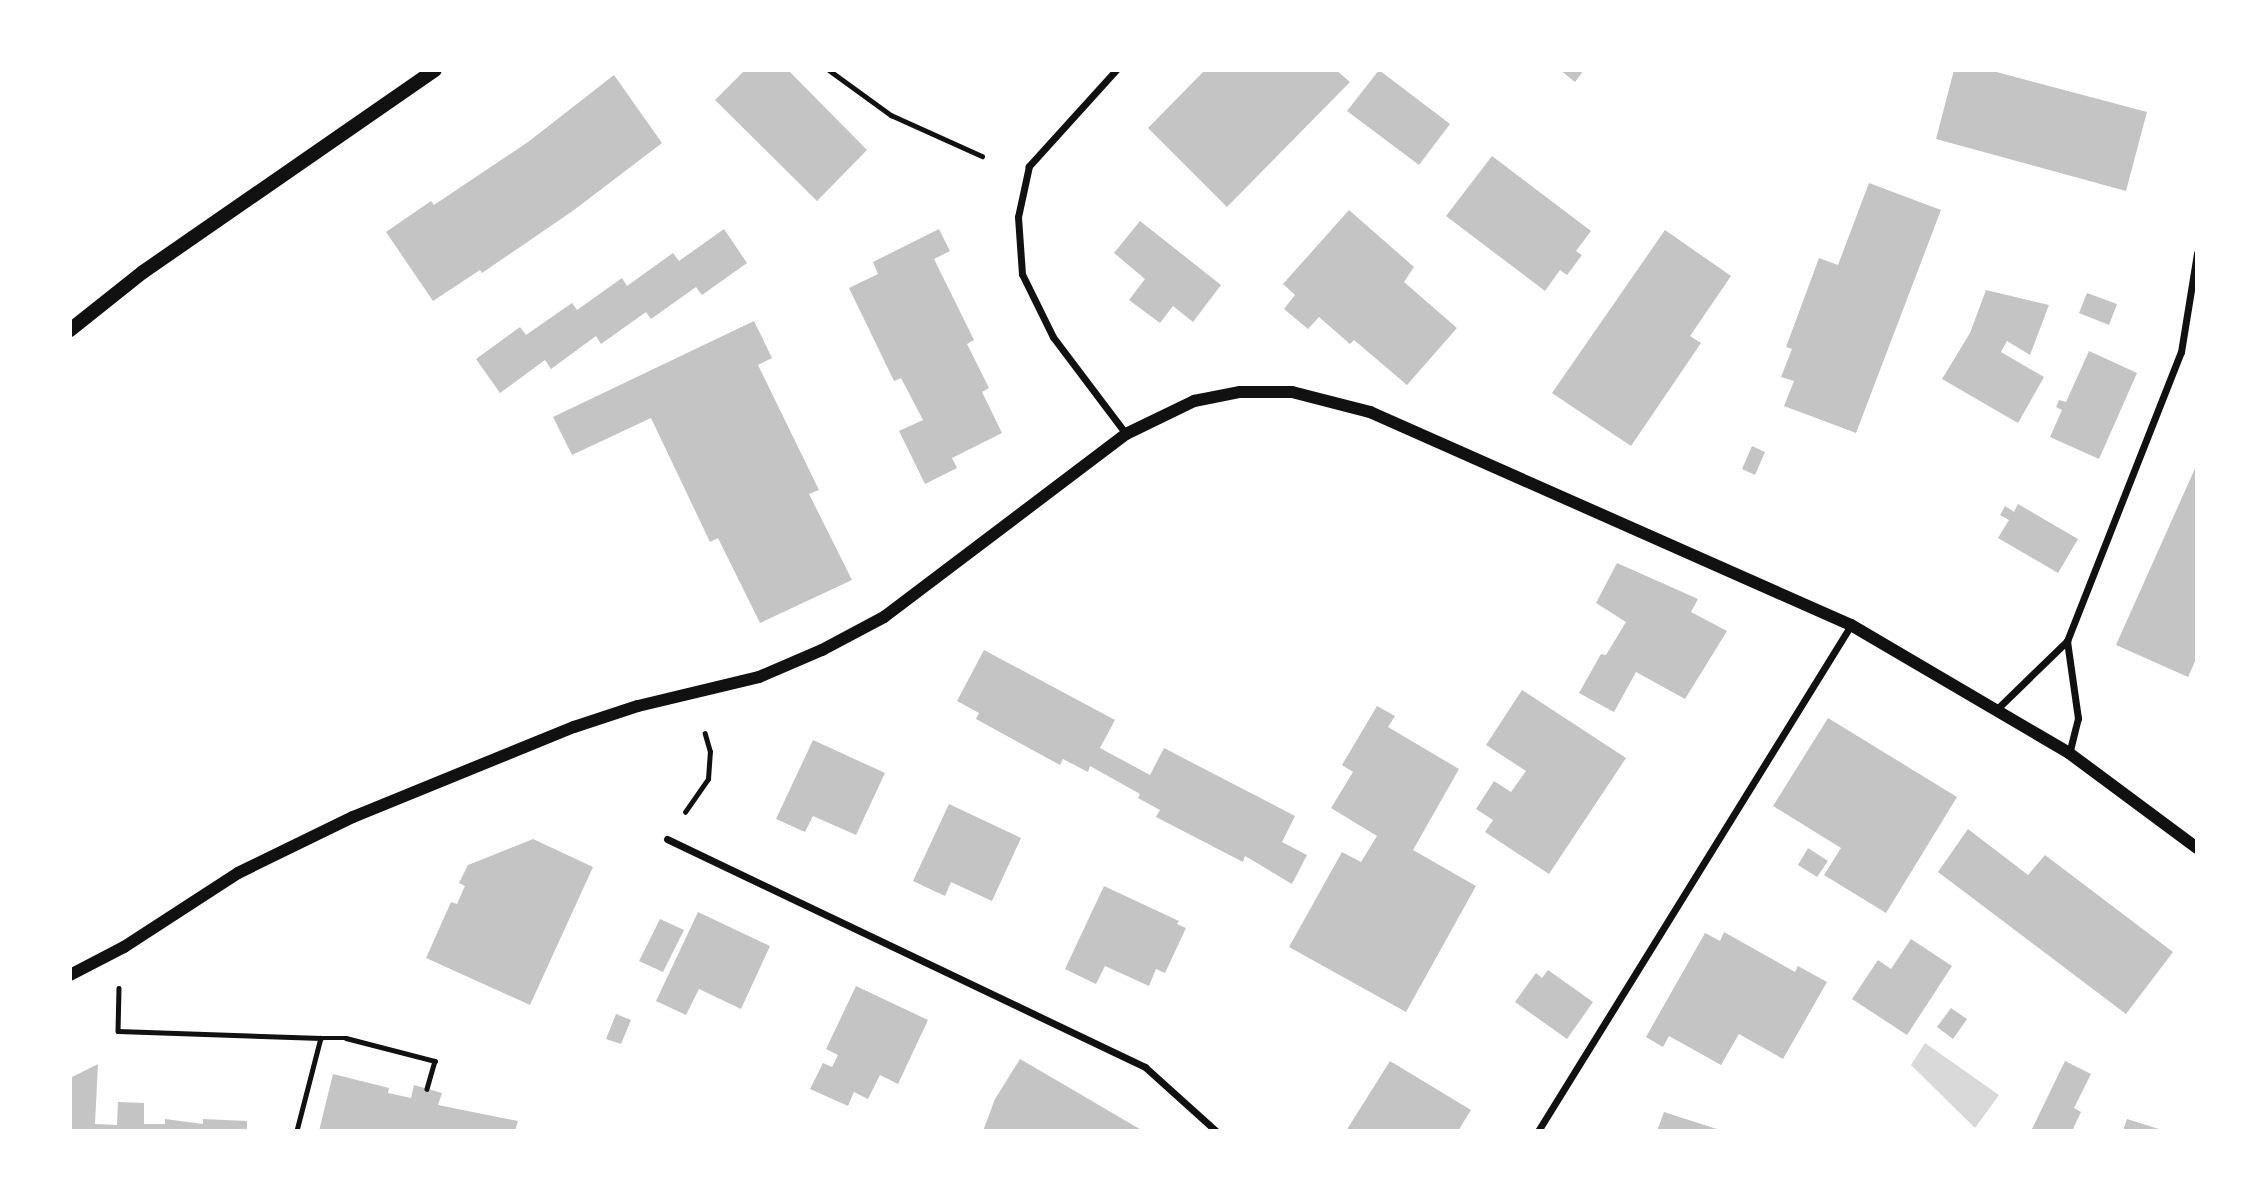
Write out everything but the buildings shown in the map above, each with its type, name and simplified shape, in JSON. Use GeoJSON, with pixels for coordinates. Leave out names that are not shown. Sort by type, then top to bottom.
{"type":"FeatureCollection","features":[{"type":"Feature","properties":{"kind":"main road"},"geometry":{"type":"LineString","coordinates":[[70,330],[143,272],[435,70]]}},
{"type":"Feature","properties":{"kind":"street"},"geometry":{"type":"LineString","coordinates":[[1116,70],[1029,166],[1018,217],[1022,274],[1054,338],[1126,434]]}},
{"type":"Feature","properties":{"kind":"street"},"geometry":{"type":"LineString","coordinates":[[1997,709],[2067,641],[2181,352],[2197,253]]}},
{"type":"Feature","properties":{"kind":"street"},"geometry":{"type":"LineString","coordinates":[[70,975],[124,947],[238,873],[352,817],[574,727],[638,706],[759,677],[822,650],[884,617],[1126,434],[1194,401],[1240,392],[1292,392],[1370,412],[1851,625],[2069,753],[2197,848]]}},
{"type":"Feature","properties":{"kind":"street"},"geometry":{"type":"LineString","coordinates":[[1538,1131],[1851,625]]}},
{"type":"Feature","properties":{"kind":"street"},"geometry":{"type":"LineString","coordinates":[[2067,641],[2078,718],[2069,753]]}},
{"type":"Feature","properties":{"kind":"street"},"geometry":{"type":"LineString","coordinates":[[667,839],[1145,1067],[1216,1131]]}},
{"type":"Feature","properties":{"kind":"path"},"geometry":{"type":"LineString","coordinates":[[829,70],[891,115],[982,156]]}},
{"type":"Feature","properties":{"kind":"path"},"geometry":{"type":"LineString","coordinates":[[667,839],[708,779],[710,752],[705,733]]}},
{"type":"Feature","properties":{"kind":"path"},"geometry":{"type":"LineString","coordinates":[[119,981],[118,1031],[346,1038],[435,1061],[427,1089]]}},
{"type":"Feature","properties":{"kind":"path"},"geometry":{"type":"LineString","coordinates":[[297,1131],[321,1038]]}},
{"type":"Feature","properties":{"kind":"shaded area"},"geometry":{"type":"Polygon","coordinates":[[[1925,1043],[1999,1095],[1975,1128],[1911,1065],[1925,1043]]]}}]}
